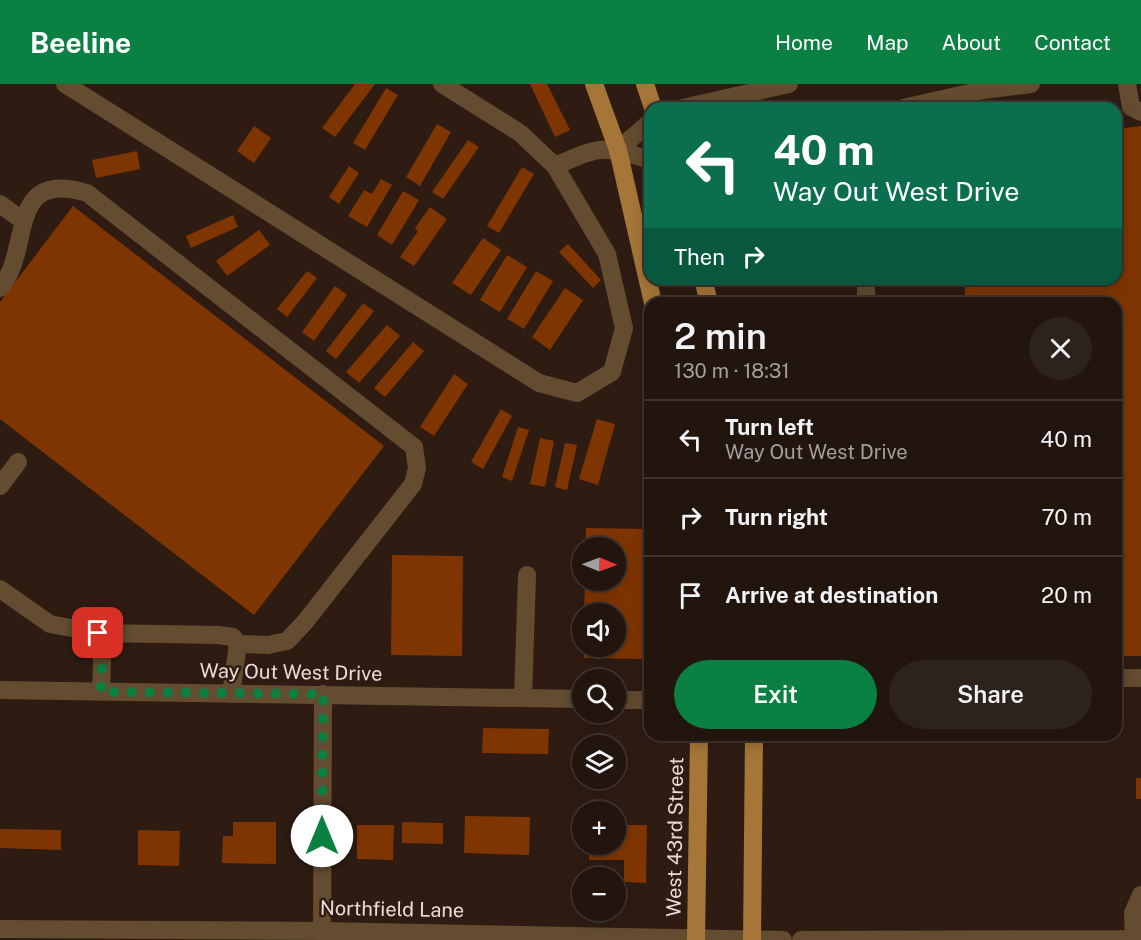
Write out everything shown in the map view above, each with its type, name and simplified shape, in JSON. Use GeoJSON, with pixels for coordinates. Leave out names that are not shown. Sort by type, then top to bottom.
{"type":"FeatureCollection","features":[{"type":"Feature","properties":{"kind":"main road"},"geometry":{"type":"LineString","coordinates":[[594,84],[618,150],[644,264]]}},
{"type":"Feature","properties":{"kind":"main road"},"geometry":{"type":"LineString","coordinates":[[645,84],[651,102]]}},
{"type":"Feature","properties":{"kind":"main road","name":"West 43rd Street"},"geometry":{"type":"LineString","coordinates":[[696,939],[699,741]]}},
{"type":"Feature","properties":{"kind":"main road"},"geometry":{"type":"LineString","coordinates":[[752,940],[754,741]]}},
{"type":"Feature","properties":{"kind":"street"},"geometry":{"type":"LineString","coordinates":[[65,84],[539,383],[577,393],[612,372],[624,328],[607,254],[555,166],[520,133],[442,84]]}},
{"type":"Feature","properties":{"kind":"street"},"geometry":{"type":"LineString","coordinates":[[710,102],[789,84]]}},
{"type":"Feature","properties":{"kind":"street"},"geometry":{"type":"LineString","coordinates":[[930,102],[983,90],[1031,84]]}},
{"type":"Feature","properties":{"kind":"street"},"geometry":{"type":"LineString","coordinates":[[1127,84],[1131,107],[1141,112]]}},
{"type":"Feature","properties":{"kind":"street"},"geometry":{"type":"LineString","coordinates":[[618,150],[644,127]]}},
{"type":"Feature","properties":{"kind":"street"},"geometry":{"type":"LineString","coordinates":[[555,166],[594,149],[618,150],[644,158]]}},
{"type":"Feature","properties":{"kind":"street"},"geometry":{"type":"LineString","coordinates":[[0,288],[9,277],[22,220],[35,197],[51,190],[72,189],[87,194],[414,447],[417,468],[413,484],[287,641],[268,645],[238,644],[232,637],[218,635],[98,633],[50,624],[0,589]]}},
{"type":"Feature","properties":{"kind":"street"},"geometry":{"type":"LineString","coordinates":[[0,204],[22,220]]}},
{"type":"Feature","properties":{"kind":"street"},"geometry":{"type":"LineString","coordinates":[[0,486],[18,462]]}},
{"type":"Feature","properties":{"kind":"street"},"geometry":{"type":"LineString","coordinates":[[523,698],[527,575]]}},
{"type":"Feature","properties":{"kind":"street"},"geometry":{"type":"LineString","coordinates":[[98,633],[102,662],[101,692]]}},
{"type":"Feature","properties":{"kind":"street"},"geometry":{"type":"LineString","coordinates":[[231,694],[238,644]]}},
{"type":"Feature","properties":{"kind":"street"},"geometry":{"type":"LineString","coordinates":[[1122,678],[1141,678]]}},
{"type":"Feature","properties":{"kind":"street","name":"Way Out West Drive"},"geometry":{"type":"LineString","coordinates":[[0,690],[572,699]]}},
{"type":"Feature","properties":{"kind":"street"},"geometry":{"type":"LineString","coordinates":[[322,935],[323,694]]}},
{"type":"Feature","properties":{"kind":"street"},"geometry":{"type":"LineString","coordinates":[[626,700],[644,700]]}},
{"type":"Feature","properties":{"kind":"street"},"geometry":{"type":"LineString","coordinates":[[801,940],[958,938],[1134,940],[1133,913],[1141,895]]}},
{"type":"Feature","properties":{"kind":"street","name":"Northfield Lane"},"geometry":{"type":"LineString","coordinates":[[0,929],[783,940]]}},
{"type":"Feature","properties":{"kind":"building"},"geometry":{"type":"Polygon","coordinates":[[[355,84],[375,84],[335,137],[322,128],[355,84]]]}},
{"type":"Feature","properties":{"kind":"building"},"geometry":{"type":"Polygon","coordinates":[[[530,84],[547,84],[570,130],[555,137],[530,84]]]}},
{"type":"Feature","properties":{"kind":"building"},"geometry":{"type":"Polygon","coordinates":[[[386,88],[398,95],[365,150],[353,143],[386,88]]]}},
{"type":"Feature","properties":{"kind":"building"},"geometry":{"type":"Polygon","coordinates":[[[437,124],[451,132],[420,186],[406,177],[437,124]]]}},
{"type":"Feature","properties":{"kind":"building"},"geometry":{"type":"Polygon","coordinates":[[[254,126],[271,138],[254,163],[237,151],[254,126]]]}},
{"type":"Feature","properties":{"kind":"building"},"geometry":{"type":"Polygon","coordinates":[[[1141,126],[1141,656],[1122,656],[1122,297],[965,297],[965,285],[1122,285],[1122,128],[1141,126]]]}},
{"type":"Feature","properties":{"kind":"building"},"geometry":{"type":"Polygon","coordinates":[[[468,140],[479,147],[443,199],[432,192],[468,140]]]}},
{"type":"Feature","properties":{"kind":"building"},"geometry":{"type":"Polygon","coordinates":[[[137,151],[140,169],[96,178],[92,160],[137,151]]]}},
{"type":"Feature","properties":{"kind":"building"},"geometry":{"type":"Polygon","coordinates":[[[349,166],[359,173],[339,204],[329,197],[349,166]]]}},
{"type":"Feature","properties":{"kind":"building"},"geometry":{"type":"Polygon","coordinates":[[[522,167],[534,174],[499,233],[487,226],[522,167]]]}},
{"type":"Feature","properties":{"kind":"building"},"geometry":{"type":"Polygon","coordinates":[[[381,179],[392,185],[367,227],[348,216],[364,190],[372,194],[381,179]]]}},
{"type":"Feature","properties":{"kind":"building"},"geometry":{"type":"Polygon","coordinates":[[[403,191],[419,200],[392,245],[377,235],[403,191]]]}},
{"type":"Feature","properties":{"kind":"building"},"geometry":{"type":"Polygon","coordinates":[[[73,206],[384,446],[254,615],[0,419],[0,302],[73,206]]]}},
{"type":"Feature","properties":{"kind":"building"},"geometry":{"type":"Polygon","coordinates":[[[430,207],[447,219],[414,266],[400,257],[418,231],[415,228],[430,207]]]}},
{"type":"Feature","properties":{"kind":"building"},"geometry":{"type":"Polygon","coordinates":[[[233,215],[238,227],[191,248],[186,236],[233,215]]]}},
{"type":"Feature","properties":{"kind":"building"},"geometry":{"type":"Polygon","coordinates":[[[259,230],[270,245],[227,276],[216,261],[259,230]]]}},
{"type":"Feature","properties":{"kind":"building"},"geometry":{"type":"Polygon","coordinates":[[[483,238],[501,250],[471,295],[452,283],[483,238]]]}},
{"type":"Feature","properties":{"kind":"building"},"geometry":{"type":"Polygon","coordinates":[[[568,244],[601,280],[593,288],[559,252],[568,244]]]}},
{"type":"Feature","properties":{"kind":"building"},"geometry":{"type":"Polygon","coordinates":[[[507,255],[527,267],[500,312],[480,300],[507,255]]]}},
{"type":"Feature","properties":{"kind":"building"},"geometry":{"type":"Polygon","coordinates":[[[307,271],[317,278],[287,317],[277,309],[307,271]]]}},
{"type":"Feature","properties":{"kind":"building"},"geometry":{"type":"Polygon","coordinates":[[[536,271],[553,281],[524,329],[507,319],[536,271]]]}},
{"type":"Feature","properties":{"kind":"building"},"geometry":{"type":"Polygon","coordinates":[[[335,286],[347,295],[314,341],[302,332],[335,286]]]}},
{"type":"Feature","properties":{"kind":"building"},"geometry":{"type":"Polygon","coordinates":[[[565,288],[583,300],[550,350],[532,337],[565,288]]]}},
{"type":"Feature","properties":{"kind":"building"},"geometry":{"type":"Polygon","coordinates":[[[363,303],[374,311],[336,359],[326,351],[363,303]]]}},
{"type":"Feature","properties":{"kind":"building"},"geometry":{"type":"Polygon","coordinates":[[[387,325],[400,336],[359,383],[346,372],[387,325]]]}},
{"type":"Feature","properties":{"kind":"building"},"geometry":{"type":"Polygon","coordinates":[[[413,342],[424,351],[385,397],[374,388],[413,342]]]}},
{"type":"Feature","properties":{"kind":"building"},"geometry":{"type":"Polygon","coordinates":[[[454,374],[468,384],[434,436],[420,427],[454,374]]]}},
{"type":"Feature","properties":{"kind":"building"},"geometry":{"type":"Polygon","coordinates":[[[501,409],[512,416],[483,469],[471,462],[501,409]]]}},
{"type":"Feature","properties":{"kind":"building"},"geometry":{"type":"Polygon","coordinates":[[[597,419],[615,424],[598,485],[579,479],[597,419]]]}},
{"type":"Feature","properties":{"kind":"building"},"geometry":{"type":"Polygon","coordinates":[[[518,427],[529,430],[512,481],[502,477],[518,427]]]}},
{"type":"Feature","properties":{"kind":"building"},"geometry":{"type":"Polygon","coordinates":[[[540,438],[554,441],[545,487],[530,484],[540,438]]]}},
{"type":"Feature","properties":{"kind":"building"},"geometry":{"type":"Polygon","coordinates":[[[565,443],[577,445],[567,490],[555,487],[565,443]]]}},
{"type":"Feature","properties":{"kind":"building"},"geometry":{"type":"Polygon","coordinates":[[[586,528],[644,529],[644,659],[584,658],[626,657],[626,603],[584,603],[585,591],[626,591],[626,537],[586,537],[586,528]]]}},
{"type":"Feature","properties":{"kind":"building"},"geometry":{"type":"Polygon","coordinates":[[[392,555],[463,556],[462,656],[391,655],[392,555]]]}},
{"type":"Feature","properties":{"kind":"building"},"geometry":{"type":"Polygon","coordinates":[[[483,728],[549,729],[548,754],[482,753],[483,728]]]}},
{"type":"Feature","properties":{"kind":"building"},"geometry":{"type":"Polygon","coordinates":[[[1136,778],[1141,778],[1141,799],[1136,799],[1136,778]]]}},
{"type":"Feature","properties":{"kind":"building"},"geometry":{"type":"Polygon","coordinates":[[[465,816],[530,817],[529,855],[464,853],[465,816]]]}},
{"type":"Feature","properties":{"kind":"building"},"geometry":{"type":"Polygon","coordinates":[[[233,822],[276,822],[276,864],[222,863],[223,836],[233,836],[233,822]]]}},
{"type":"Feature","properties":{"kind":"building"},"geometry":{"type":"Polygon","coordinates":[[[402,822],[443,823],[443,844],[402,843],[402,822]]]}},
{"type":"Feature","properties":{"kind":"building"},"geometry":{"type":"Polygon","coordinates":[[[357,825],[394,825],[393,860],[357,859],[357,825]]]}},
{"type":"Feature","properties":{"kind":"building"},"geometry":{"type":"Polygon","coordinates":[[[626,825],[647,825],[646,883],[626,882],[624,860],[589,860],[589,855],[626,855],[626,825]]]}},
{"type":"Feature","properties":{"kind":"building"},"geometry":{"type":"Polygon","coordinates":[[[0,829],[61,830],[61,850],[0,848],[0,829]]]}},
{"type":"Feature","properties":{"kind":"building"},"geometry":{"type":"Polygon","coordinates":[[[138,830],[180,831],[179,866],[138,865],[138,830]]]}},
{"type":"Feature","properties":{"kind":"route"},"geometry":{"type":"LineString","coordinates":[[98,633],[102,662],[101,692],[323,694],[322,836]]}}]}
